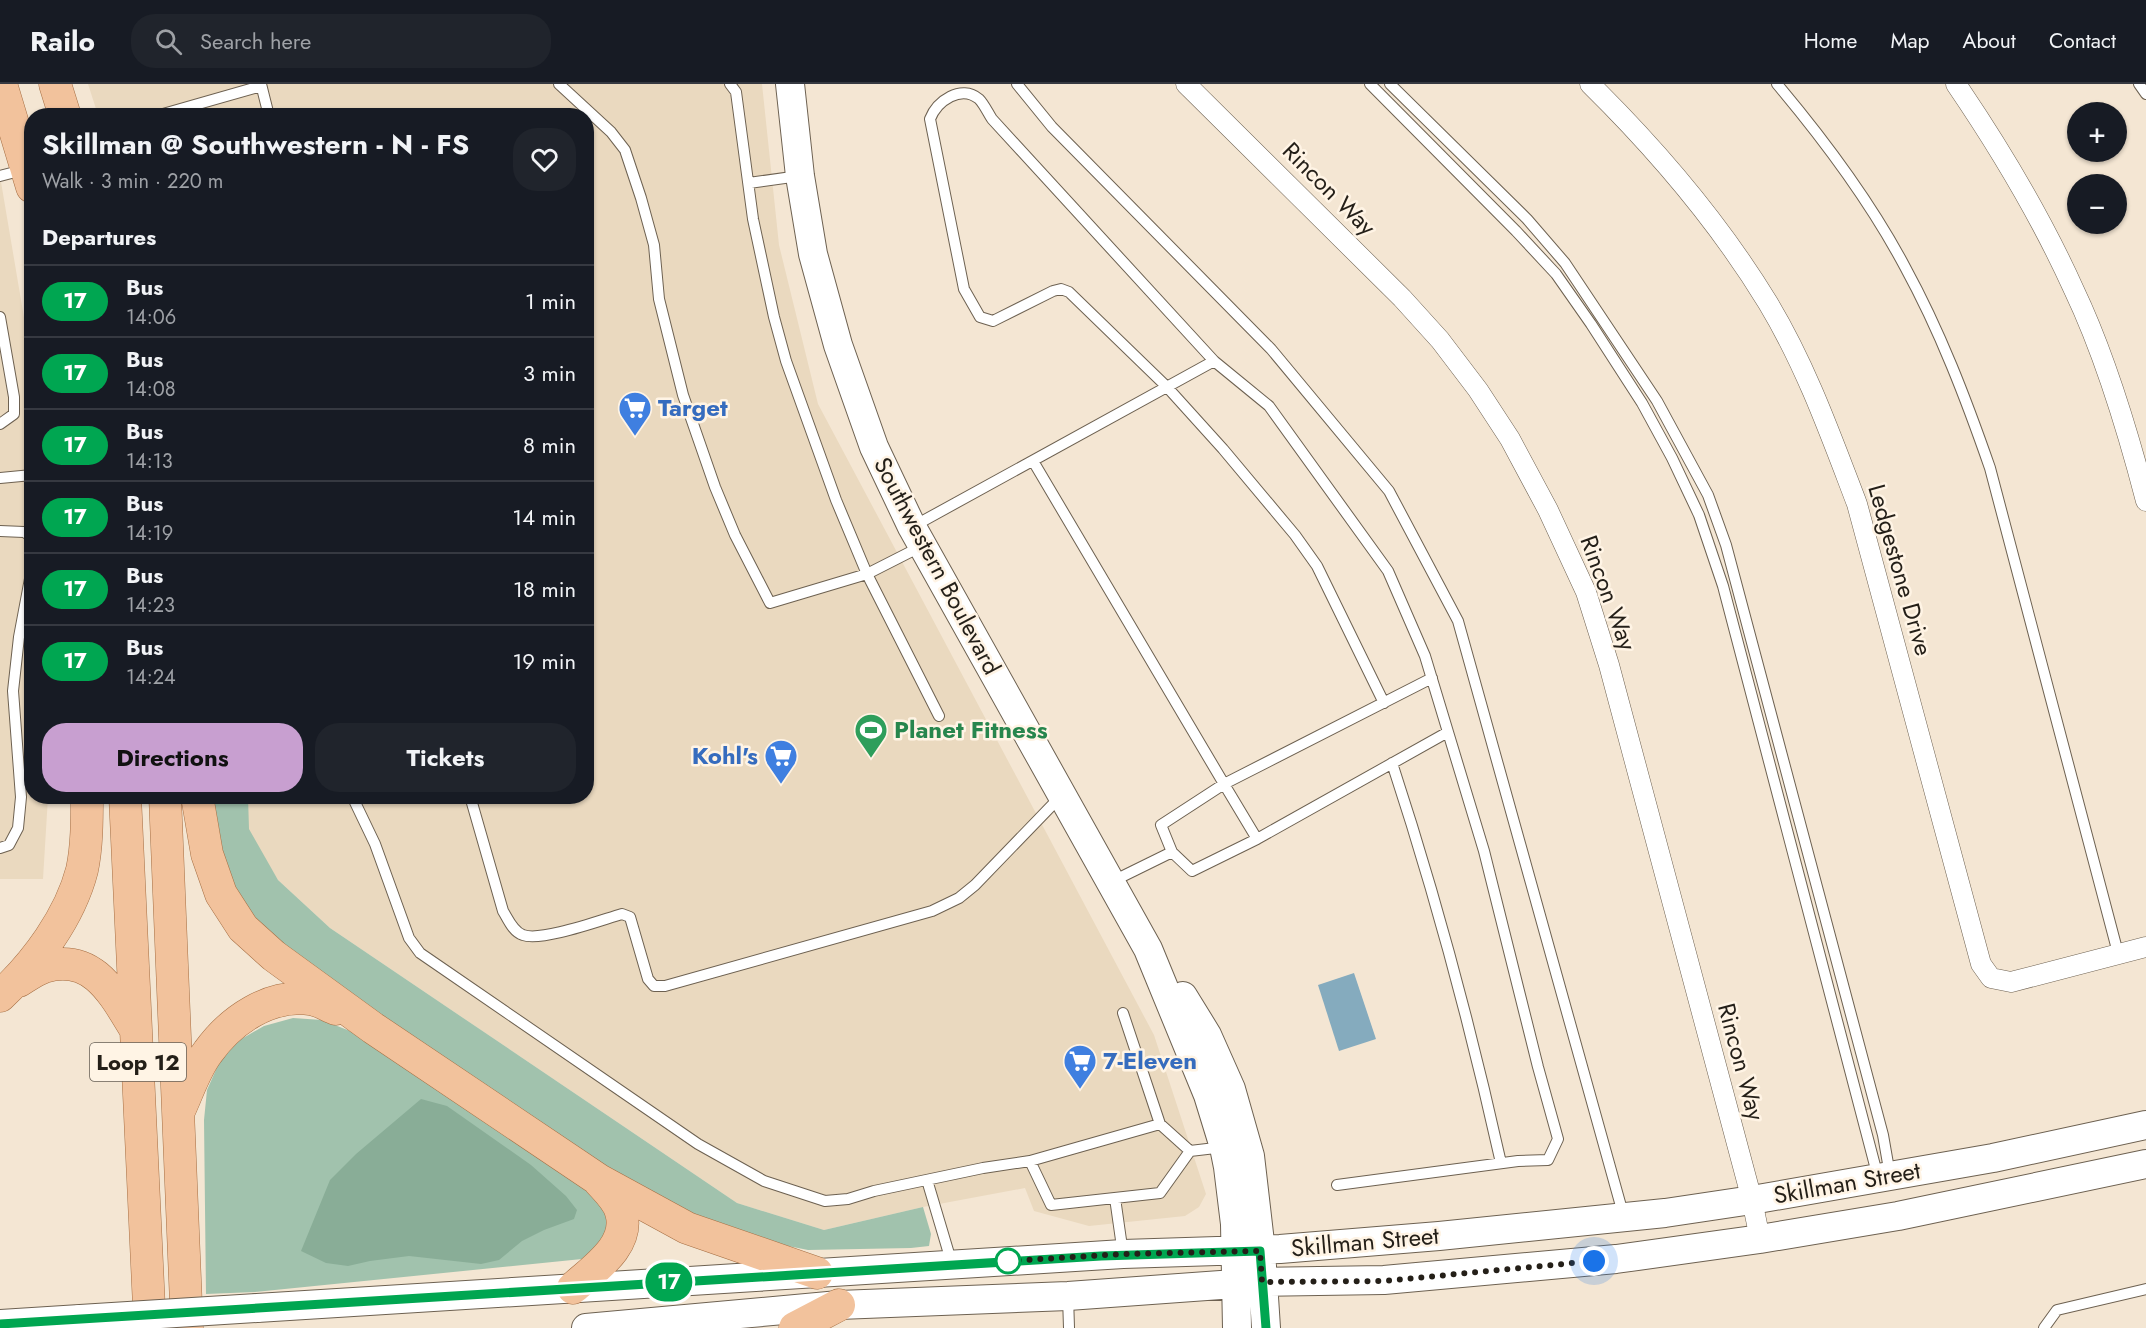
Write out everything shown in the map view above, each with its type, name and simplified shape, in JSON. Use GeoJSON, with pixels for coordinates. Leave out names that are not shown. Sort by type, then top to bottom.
{"type":"FeatureCollection","features":[{"type":"Feature","properties":{"kind":"main road"},"geometry":{"type":"LineString","coordinates":[[1,84],[19,177]]}},
{"type":"Feature","properties":{"kind":"main road"},"geometry":{"type":"LineString","coordinates":[[55,84],[62,108]]}},
{"type":"Feature","properties":{"kind":"main road","name":"Southwestern Boulevard"},"geometry":{"type":"LineString","coordinates":[[790,84],[800,176],[813,254],[838,345],[874,447],[917,536],[1148,948],[1204,1085],[1224,1147],[1234,1224],[1247,1251]]}},
{"type":"Feature","properties":{"kind":"main road"},"geometry":{"type":"LineString","coordinates":[[7,990],[47,941],[73,898],[82,868],[87,804]]}},
{"type":"Feature","properties":{"kind":"main road","name":"Loop 12"},"geometry":{"type":"LineString","coordinates":[[125,804],[150,1328]]}},
{"type":"Feature","properties":{"kind":"main road","name":"Loop 12"},"geometry":{"type":"LineString","coordinates":[[165,804],[187,1328]]}},
{"type":"Feature","properties":{"kind":"main road"},"geometry":{"type":"LineString","coordinates":[[198,804],[207,854],[220,894],[243,928],[274,956],[373,1028],[599,1180],[687,1228],[817,1273]]}},
{"type":"Feature","properties":{"kind":"main road","name":"Southwestern Boulevard"},"geometry":{"type":"LineString","coordinates":[[1148,948],[1180,990],[1207,1035],[1231,1089],[1250,1156],[1247,1251],[1249,1283],[1266,1328]]}},
{"type":"Feature","properties":{"kind":"main road"},"geometry":{"type":"LineString","coordinates":[[7,990],[42,967],[59,964],[76,966],[92,972],[106,983],[137,1032]]}},
{"type":"Feature","properties":{"kind":"main road"},"geometry":{"type":"LineString","coordinates":[[177,1114],[206,1054],[239,1020],[260,1007],[288,998],[312,999],[342,1011],[373,1028]]}},
{"type":"Feature","properties":{"kind":"main road","name":"Skillman Street"},"geometry":{"type":"LineString","coordinates":[[0,1324],[1123,1254],[1247,1251],[1439,1236],[1624,1218],[1752,1200],[1993,1158],[2146,1125]]}},
{"type":"Feature","properties":{"kind":"main road","name":"Skillman Street"},"geometry":{"type":"LineString","coordinates":[[586,1328],[839,1305],[1068,1296],[1249,1283],[1384,1281],[1616,1259],[1760,1239],[1898,1216],[2146,1164]]}},
{"type":"Feature","properties":{"kind":"main road"},"geometry":{"type":"LineString","coordinates":[[573,1288],[617,1246],[620,1234],[621,1212],[616,1201],[599,1180]]}},
{"type":"Feature","properties":{"kind":"main road"},"geometry":{"type":"LineString","coordinates":[[952,1265],[959,1300]]}},
{"type":"Feature","properties":{"kind":"main road","name":"Southwestern Boulevard"},"geometry":{"type":"LineString","coordinates":[[1238,1328],[1249,1283]]}},
{"type":"Feature","properties":{"kind":"main road"},"geometry":{"type":"LineString","coordinates":[[795,1328],[839,1305]]}},
{"type":"Feature","properties":{"kind":"street","name":"Rincon Way"},"geometry":{"type":"LineString","coordinates":[[1186,84],[1402,298],[1440,340],[1478,390],[1510,439],[1548,510],[1586,592],[1608,665],[1752,1200],[1760,1239]]}},
{"type":"Feature","properties":{"kind":"street","name":"Ledgestone Drive"},"geometry":{"type":"LineString","coordinates":[[1590,84],[1675,172],[1725,238],[1768,304],[1800,363],[1832,437],[1857,504],[1981,964],[1991,978],[2011,982],[2146,947]]}},
{"type":"Feature","properties":{"kind":"street"},"geometry":{"type":"LineString","coordinates":[[1956,84],[1997,144],[2043,226],[2075,291],[2103,360],[2145,496]]}},
{"type":"Feature","properties":{"kind":"lane"},"geometry":{"type":"LineString","coordinates":[[559,84],[585,108]]}},
{"type":"Feature","properties":{"kind":"lane"},"geometry":{"type":"LineString","coordinates":[[730,84],[736,92],[762,268],[786,361],[836,500],[867,574],[939,716]]}},
{"type":"Feature","properties":{"kind":"lane"},"geometry":{"type":"LineString","coordinates":[[1017,84],[1052,127],[1271,349],[1389,491],[1458,621],[1624,1218]]}},
{"type":"Feature","properties":{"kind":"lane"},"geometry":{"type":"LineString","coordinates":[[1370,84],[1556,274],[1642,403],[1699,515],[1723,586],[1884,1176]]}},
{"type":"Feature","properties":{"kind":"lane"},"geometry":{"type":"LineString","coordinates":[[1390,84],[1519,211],[1565,262],[1657,401],[1708,495],[1726,545],[1779,737],[1883,1136],[1884,1176]]}},
{"type":"Feature","properties":{"kind":"lane"},"geometry":{"type":"LineString","coordinates":[[1777,84],[1808,121],[1855,185],[1905,266],[1940,336],[1969,407],[1990,468],[2118,953]]}},
{"type":"Feature","properties":{"kind":"lane"},"geometry":{"type":"LineString","coordinates":[[2139,84],[2146,94]]}},
{"type":"Feature","properties":{"kind":"lane"},"geometry":{"type":"LineString","coordinates":[[183,108],[261,85],[267,108]]}},
{"type":"Feature","properties":{"kind":"lane"},"geometry":{"type":"LineString","coordinates":[[1337,1185],[1502,1163],[1548,1160],[1558,1140],[1484,851],[1425,656],[1388,571],[1269,406],[1215,361],[992,119],[978,98],[958,93],[940,101],[930,119],[964,289],[980,317],[993,321],[1053,291],[1061,289],[1069,292],[1167,387],[1295,535],[1317,566],[1384,703]]}},
{"type":"Feature","properties":{"kind":"lane"},"geometry":{"type":"LineString","coordinates":[[594,116],[611,132],[625,150],[654,245],[659,299],[683,394],[703,455],[727,516],[770,603],[867,574],[917,536],[1033,460],[1215,361]]}},
{"type":"Feature","properties":{"kind":"lane"},"geometry":{"type":"LineString","coordinates":[[748,183],[800,176]]}},
{"type":"Feature","properties":{"kind":"lane"},"geometry":{"type":"LineString","coordinates":[[0,317],[14,398],[14,414],[0,424]]}},
{"type":"Feature","properties":{"kind":"lane"},"geometry":{"type":"LineString","coordinates":[[1033,460],[1257,839]]}},
{"type":"Feature","properties":{"kind":"lane"},"geometry":{"type":"LineString","coordinates":[[0,478],[24,476]]}},
{"type":"Feature","properties":{"kind":"lane"},"geometry":{"type":"LineString","coordinates":[[0,531],[24,532]]}},
{"type":"Feature","properties":{"kind":"lane"},"geometry":{"type":"LineString","coordinates":[[0,848],[9,844],[18,828],[21,797],[13,691],[24,610]]}},
{"type":"Feature","properties":{"kind":"lane"},"geometry":{"type":"LineString","coordinates":[[1432,678],[1224,784],[1161,825],[1172,852],[1192,871],[1257,839],[1448,732]]}},
{"type":"Feature","properties":{"kind":"lane"},"geometry":{"type":"LineString","coordinates":[[1392,763],[1420,848],[1502,1163]]}},
{"type":"Feature","properties":{"kind":"lane"},"geometry":{"type":"LineString","coordinates":[[472,804],[503,910],[511,925],[522,935],[540,937],[622,914],[630,917],[648,979],[654,986],[665,986],[932,911],[959,898],[1017,844],[1062,795]]}},
{"type":"Feature","properties":{"kind":"lane"},"geometry":{"type":"LineString","coordinates":[[356,804],[375,844],[409,938],[420,953],[698,1144],[764,1181],[825,1201],[848,1199],[873,1191],[983,1168],[1030,1161],[1160,1124]]}},
{"type":"Feature","properties":{"kind":"lane"},"geometry":{"type":"LineString","coordinates":[[1111,882],[1172,852]]}},
{"type":"Feature","properties":{"kind":"lane"},"geometry":{"type":"LineString","coordinates":[[1123,1013],[1160,1124],[1190,1151]]}},
{"type":"Feature","properties":{"kind":"lane"},"geometry":{"type":"LineString","coordinates":[[1030,1161],[1051,1205],[1160,1193],[1190,1151],[1224,1147]]}},
{"type":"Feature","properties":{"kind":"lane"},"geometry":{"type":"LineString","coordinates":[[927,1180],[952,1265]]}},
{"type":"Feature","properties":{"kind":"lane"},"geometry":{"type":"LineString","coordinates":[[1114,1198],[1123,1254]]}},
{"type":"Feature","properties":{"kind":"lane"},"geometry":{"type":"LineString","coordinates":[[2044,1328],[2057,1310],[2146,1289]]}},
{"type":"Feature","properties":{"kind":"lane"},"geometry":{"type":"LineString","coordinates":[[1068,1296],[1069,1328]]}},
{"type":"Feature","properties":{"kind":"shaded area"},"geometry":{"type":"Polygon","coordinates":[[[88,84],[762,84],[779,245],[818,404],[1154,1035],[1206,1194],[1199,1207],[1185,1216],[1089,1226],[1034,1211],[1025,1188],[923,1207],[824,1230],[737,1203],[330,928],[278,880],[242,821],[239,804],[594,804],[594,108],[96,108],[88,84]]]}},
{"type":"Feature","properties":{"kind":"shaded area"},"geometry":{"type":"Polygon","coordinates":[[[0,176],[24,318],[24,804],[48,804],[43,879],[0,879],[0,176]]]}},
{"type":"Feature","properties":{"kind":"green space"},"geometry":{"type":"Polygon","coordinates":[[[208,804],[248,804],[249,829],[278,880],[330,928],[737,1203],[824,1230],[923,1207],[931,1234],[929,1246],[808,1250],[698,1228],[272,945],[225,881],[208,804]]]}},
{"type":"Feature","properties":{"kind":"green space"},"geometry":{"type":"Polygon","coordinates":[[[293,1018],[322,1020],[350,1031],[397,1058],[588,1189],[602,1205],[606,1215],[606,1230],[599,1244],[582,1259],[255,1292],[206,1294],[204,1120],[207,1090],[219,1063],[238,1041],[264,1026],[293,1018]]]}},
{"type":"Feature","properties":{"kind":"green space"},"geometry":{"type":"Polygon","coordinates":[[[421,1099],[447,1106],[531,1165],[566,1196],[577,1210],[574,1219],[522,1241],[499,1260],[481,1264],[409,1256],[348,1266],[326,1263],[301,1251],[330,1180],[356,1154],[421,1099]]]}},
{"type":"Feature","properties":{"kind":"water"},"geometry":{"type":"Polygon","coordinates":[[[1354,973],[1376,1039],[1339,1051],[1318,985],[1354,973]]]}},
{"type":"Feature","properties":{"kind":"bus line","name":"17"},"geometry":{"type":"LineString","coordinates":[[0,1324],[1101,1256],[1260,1251],[1266,1328]]}},
{"type":"Feature","properties":{"kind":"place","name":"Target"},"geometry":{"type":"Point","coordinates":[635,437]}},
{"type":"Feature","properties":{"kind":"place","name":"Planet Fitness"},"geometry":{"type":"Point","coordinates":[871,759]}},
{"type":"Feature","properties":{"kind":"place","name":"Kohl's"},"geometry":{"type":"Point","coordinates":[781,785]}},
{"type":"Feature","properties":{"kind":"place","name":"7-Eleven"},"geometry":{"type":"Point","coordinates":[1080,1090]}},
{"type":"Feature","properties":{"kind":"route"},"geometry":{"type":"LineString","coordinates":[[1008,1261],[1123,1254],[1260,1251],[1262,1282],[1384,1281],[1594,1261]]}}]}
